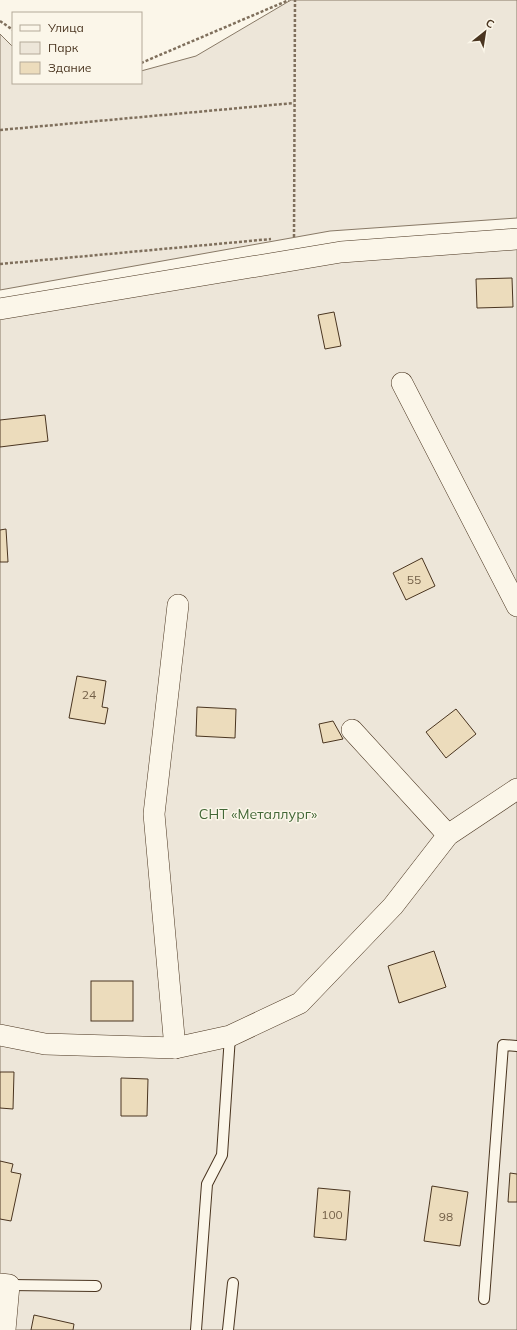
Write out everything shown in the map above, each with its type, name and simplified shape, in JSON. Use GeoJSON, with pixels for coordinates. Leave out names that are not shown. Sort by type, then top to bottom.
{"type":"FeatureCollection","features":[{"type":"Feature","properties":{"kind":"street"},"geometry":{"type":"LineString","coordinates":[[0,309],[341,252],[517,239]]}},
{"type":"Feature","properties":{"kind":"street"},"geometry":{"type":"LineString","coordinates":[[402,383],[517,606]]}},
{"type":"Feature","properties":{"kind":"street"},"geometry":{"type":"LineString","coordinates":[[175,1048],[154,814],[178,605]]}},
{"type":"Feature","properties":{"kind":"street"},"geometry":{"type":"LineString","coordinates":[[352,730],[448,835]]}},
{"type":"Feature","properties":{"kind":"street"},"geometry":{"type":"LineString","coordinates":[[0,1035],[45,1044],[175,1048],[230,1036],[300,1003],[393,906],[448,835],[517,789]]}},
{"type":"Feature","properties":{"kind":"street"},"geometry":{"type":"LineString","coordinates":[[5,1285],[5,1330]]}},
{"type":"Feature","properties":{"kind":"lane"},"geometry":{"type":"LineString","coordinates":[[196,1330],[207,1184],[222,1155],[230,1036]]}},
{"type":"Feature","properties":{"kind":"lane"},"geometry":{"type":"LineString","coordinates":[[484,1299],[503,1045],[517,1046]]}},
{"type":"Feature","properties":{"kind":"lane"},"geometry":{"type":"LineString","coordinates":[[228,1330],[232,1284]]}},
{"type":"Feature","properties":{"kind":"lane"},"geometry":{"type":"LineString","coordinates":[[5,1285],[96,1286]]}},
{"type":"Feature","properties":{"kind":"path"},"geometry":{"type":"LineString","coordinates":[[142,63],[289,0]]}},
{"type":"Feature","properties":{"kind":"path"},"geometry":{"type":"LineString","coordinates":[[294,237],[295,0]]}},
{"type":"Feature","properties":{"kind":"path"},"geometry":{"type":"LineString","coordinates":[[0,21],[12,29]]}},
{"type":"Feature","properties":{"kind":"path"},"geometry":{"type":"LineString","coordinates":[[0,130],[294,103]]}},
{"type":"Feature","properties":{"kind":"path"},"geometry":{"type":"LineString","coordinates":[[0,264],[278,239]]}},
{"type":"Feature","properties":{"kind":"green space"},"geometry":{"type":"Polygon","coordinates":[[[291,0],[517,0],[517,218],[330,231],[0,290],[0,34],[12,46],[12,84],[142,84],[142,71],[196,56],[291,0]]]}},
{"type":"Feature","properties":{"kind":"green space","name":"СНТ «Металлург»"},"geometry":{"type":"Polygon","coordinates":[[[517,231],[517,1330],[0,1330],[0,299],[517,231]]]}},
{"type":"Feature","properties":{"kind":"building"},"geometry":{"type":"Polygon","coordinates":[[[512,278],[513,307],[477,308],[476,279],[512,278]]]}},
{"type":"Feature","properties":{"kind":"building"},"geometry":{"type":"Polygon","coordinates":[[[334,312],[341,346],[325,349],[318,315],[334,312]]]}},
{"type":"Feature","properties":{"kind":"building"},"geometry":{"type":"Polygon","coordinates":[[[45,415],[48,441],[0,447],[0,420],[45,415]]]}},
{"type":"Feature","properties":{"kind":"building"},"geometry":{"type":"Polygon","coordinates":[[[6,529],[8,562],[0,562],[0,530],[6,529]]]}},
{"type":"Feature","properties":{"kind":"building"},"geometry":{"type":"Polygon","coordinates":[[[422,558],[435,586],[406,600],[393,573],[422,558]]]}},
{"type":"Feature","properties":{"kind":"building"},"geometry":{"type":"Polygon","coordinates":[[[77,676],[106,681],[102,707],[108,708],[105,724],[69,718],[77,676]]]}},
{"type":"Feature","properties":{"kind":"building"},"geometry":{"type":"Polygon","coordinates":[[[197,707],[236,709],[235,738],[196,736],[197,707]]]}},
{"type":"Feature","properties":{"kind":"building"},"geometry":{"type":"Polygon","coordinates":[[[456,709],[476,734],[446,758],[426,732],[456,709]]]}},
{"type":"Feature","properties":{"kind":"building"},"geometry":{"type":"Polygon","coordinates":[[[333,721],[343,739],[323,743],[319,724],[333,721]]]}},
{"type":"Feature","properties":{"kind":"building"},"geometry":{"type":"Polygon","coordinates":[[[434,951],[446,987],[399,1003],[388,966],[434,951]]]}},
{"type":"Feature","properties":{"kind":"building"},"geometry":{"type":"Polygon","coordinates":[[[91,981],[133,981],[133,1021],[91,1021],[91,981]]]}},
{"type":"Feature","properties":{"kind":"building"},"geometry":{"type":"Polygon","coordinates":[[[0,1072],[14,1072],[13,1109],[0,1108],[0,1072]]]}},
{"type":"Feature","properties":{"kind":"building"},"geometry":{"type":"Polygon","coordinates":[[[121,1078],[148,1079],[147,1116],[121,1116],[121,1078]]]}},
{"type":"Feature","properties":{"kind":"building"},"geometry":{"type":"Polygon","coordinates":[[[0,1161],[13,1164],[11,1172],[21,1174],[11,1221],[0,1219],[0,1161]]]}},
{"type":"Feature","properties":{"kind":"building"},"geometry":{"type":"Polygon","coordinates":[[[510,1173],[517,1174],[517,1202],[508,1202],[510,1173]]]}},
{"type":"Feature","properties":{"kind":"building"},"geometry":{"type":"Polygon","coordinates":[[[432,1186],[468,1192],[460,1246],[424,1241],[432,1186]]]}},
{"type":"Feature","properties":{"kind":"building"},"geometry":{"type":"Polygon","coordinates":[[[318,1188],[350,1191],[346,1240],[314,1237],[318,1188]]]}},
{"type":"Feature","properties":{"kind":"building"},"geometry":{"type":"Polygon","coordinates":[[[34,1315],[74,1324],[73,1330],[31,1330],[34,1315]]]}}]}
